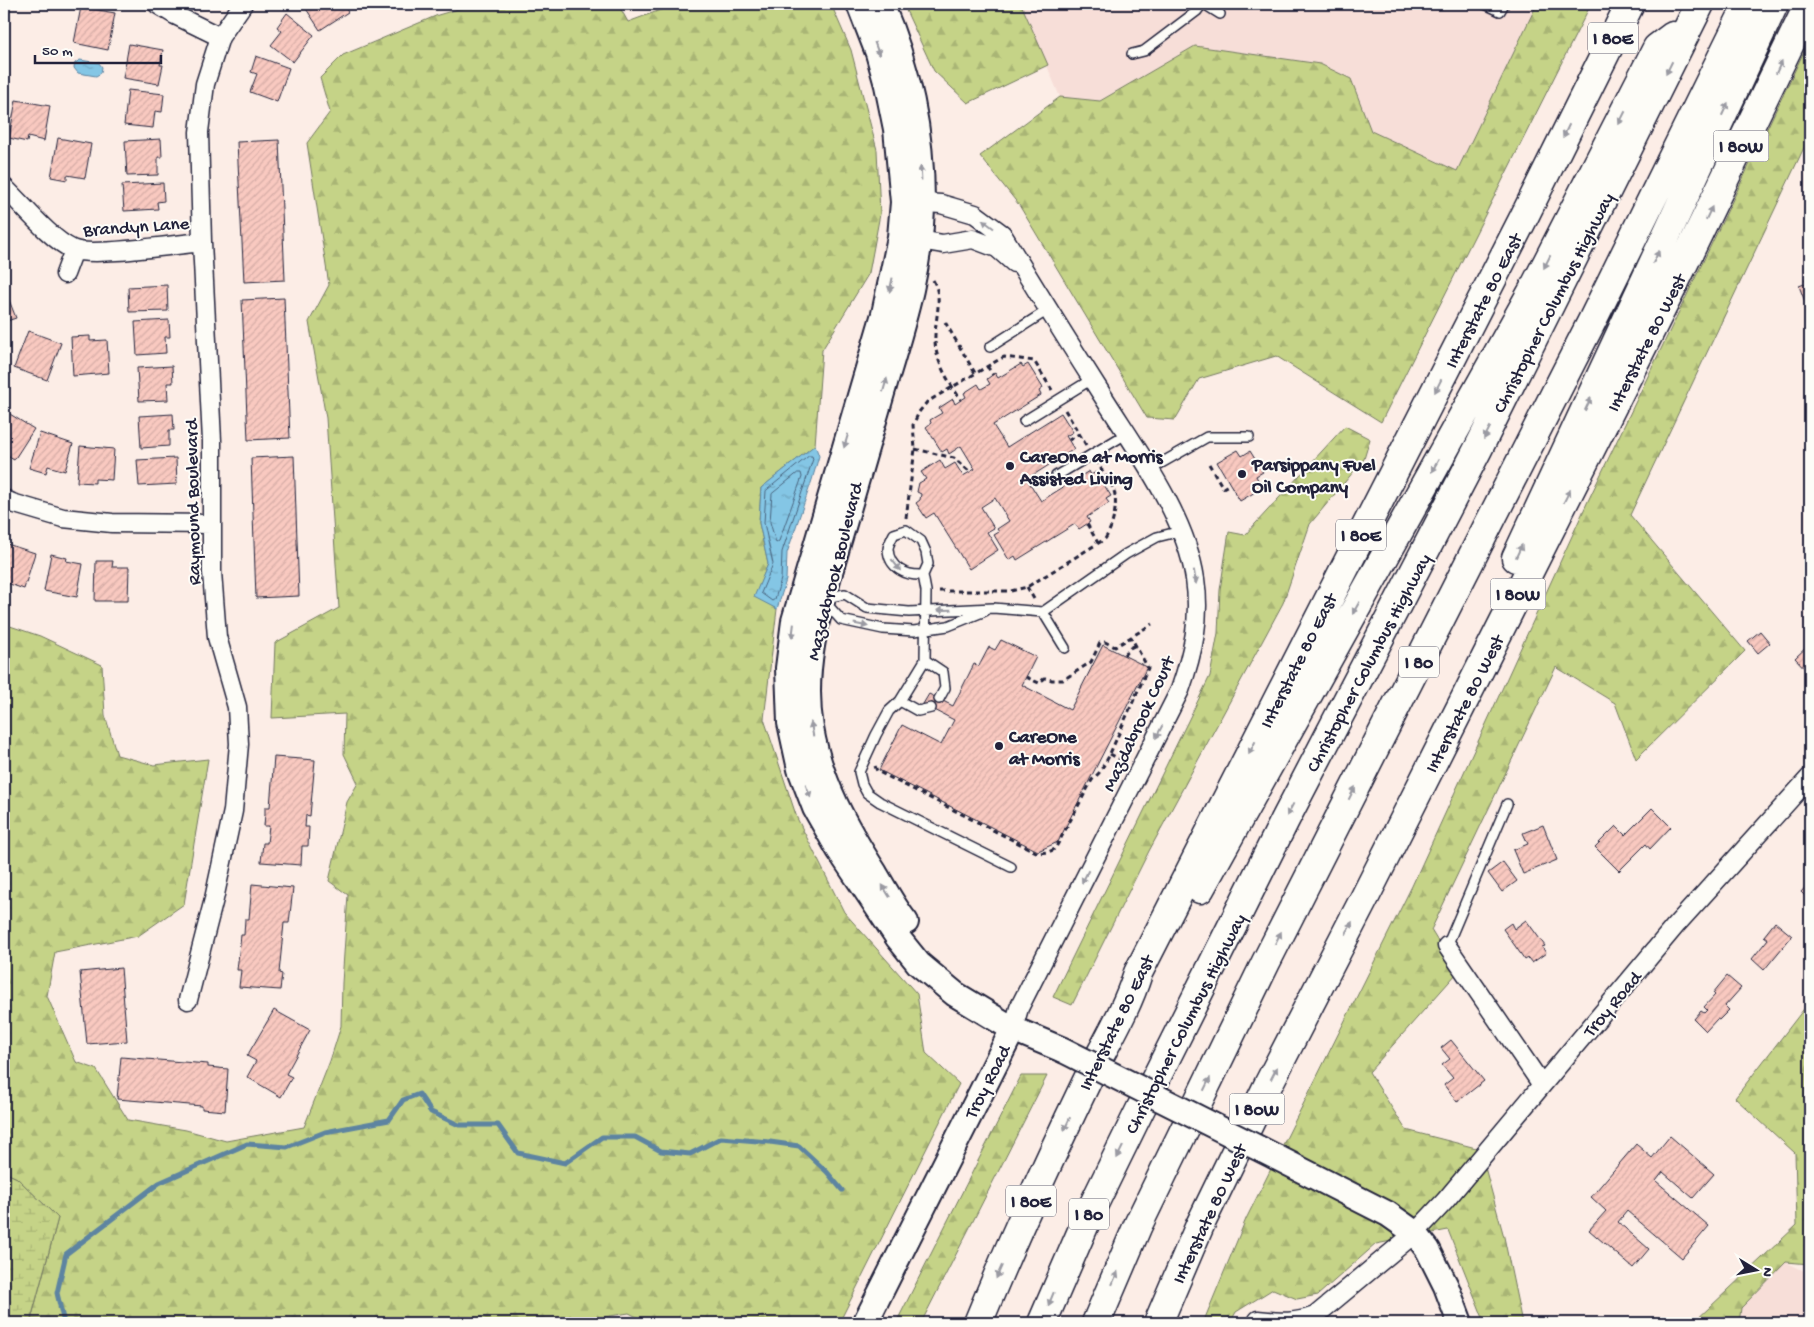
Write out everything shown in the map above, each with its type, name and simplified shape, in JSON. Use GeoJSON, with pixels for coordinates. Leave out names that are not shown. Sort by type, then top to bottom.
{"type":"FeatureCollection","features":[{"type":"Feature","properties":{"kind":"highway","name":"Interstate 80 East"},"geometry":{"type":"LineString","coordinates":[[978,1323],[1033,1196],[1087,1080],[1130,998],[1138,973],[1523,219],[1630,4]]}},
{"type":"Feature","properties":{"kind":"highway","name":"I 80"},"geometry":{"type":"LineString","coordinates":[[1096,1323],[1138,1224],[1266,962],[1588,330],[1748,4]]}},
{"type":"Feature","properties":{"kind":"highway"},"geometry":{"type":"LineString","coordinates":[[1364,899],[1443,715],[1774,4]]}},
{"type":"Feature","properties":{"kind":"highway","name":"Interstate 80 West"},"geometry":{"type":"LineString","coordinates":[[1158,1323],[1200,1225],[1688,256],[1809,4]]}},
{"type":"Feature","properties":{"kind":"highway"},"geometry":{"type":"LineString","coordinates":[[1130,998],[1151,979],[1533,290],[1657,48],[1695,14]]}},
{"type":"Feature","properties":{"kind":"highway","name":"Christopher Columbus Highway"},"geometry":{"type":"LineString","coordinates":[[1042,1323],[1091,1210],[1280,829],[1478,450],[1695,14]]}},
{"type":"Feature","properties":{"kind":"street"},"geometry":{"type":"LineString","coordinates":[[157,4],[169,12],[220,37]]}},
{"type":"Feature","properties":{"kind":"street","name":"Raymound Boulevard"},"geometry":{"type":"LineString","coordinates":[[188,1000],[233,811],[239,744],[237,706],[216,637],[212,572],[212,441],[202,242],[199,132],[205,84],[220,37],[243,4]]}},
{"type":"Feature","properties":{"kind":"street"},"geometry":{"type":"LineString","coordinates":[[859,4],[878,52],[913,202]]}},
{"type":"Feature","properties":{"kind":"street"},"geometry":{"type":"LineString","coordinates":[[882,4],[893,31],[911,93],[917,126],[913,202]]}},
{"type":"Feature","properties":{"kind":"street","name":"Brandyn Lane"},"geometry":{"type":"LineString","coordinates":[[4,187],[57,240],[74,250],[110,251],[202,242]]}},
{"type":"Feature","properties":{"kind":"street","name":"Mazdabrook Boulevard"},"geometry":{"type":"LineString","coordinates":[[913,202],[910,238],[884,314],[812,597],[808,702],[811,728],[823,776],[830,795],[844,823],[904,919],[934,959],[964,988],[1013,1029]]}},
{"type":"Feature","properties":{"kind":"street","name":"Mazdabrook Court"},"geometry":{"type":"LineString","coordinates":[[913,202],[941,204],[975,214],[1002,234],[1162,491],[1191,556],[1196,588],[1198,606],[1196,636],[1191,659],[1180,690],[1019,1008],[1013,1029]]}},
{"type":"Feature","properties":{"kind":"street","name":"Mazdabrook Court"},"geometry":{"type":"LineString","coordinates":[[910,238],[943,244],[973,239],[997,248],[1028,276]]}},
{"type":"Feature","properties":{"kind":"street","name":"Brandyn Lane"},"geometry":{"type":"LineString","coordinates":[[65,274],[74,250]]}},
{"type":"Feature","properties":{"kind":"street"},"geometry":{"type":"LineString","coordinates":[[4,499],[63,518],[112,523],[212,524]]}},
{"type":"Feature","properties":{"kind":"street","name":"Troy Road"},"geometry":{"type":"LineString","coordinates":[[1258,1320],[1289,1323],[1315,1316],[1416,1233],[1676,926],[1810,777]]}},
{"type":"Feature","properties":{"kind":"street"},"geometry":{"type":"LineString","coordinates":[[1447,946],[1542,1085]]}},
{"type":"Feature","properties":{"kind":"street","name":"Troy Road"},"geometry":{"type":"LineString","coordinates":[[865,1323],[1013,1029],[1063,1050],[1276,1157],[1388,1214],[1416,1233]]}},
{"type":"Feature","properties":{"kind":"street"},"geometry":{"type":"LineString","coordinates":[[1416,1233],[1428,1250],[1446,1286],[1460,1323]]}},
{"type":"Feature","properties":{"kind":"lane"},"geometry":{"type":"LineString","coordinates":[[1132,54],[1144,51],[1197,11],[1203,4],[1220,14]]}},
{"type":"Feature","properties":{"kind":"lane"},"geometry":{"type":"LineString","coordinates":[[1485,4],[1500,11],[1504,4]]}},
{"type":"Feature","properties":{"kind":"lane"},"geometry":{"type":"LineString","coordinates":[[990,347],[1048,310]]}},
{"type":"Feature","properties":{"kind":"lane"},"geometry":{"type":"LineString","coordinates":[[1024,422],[1092,379]]}},
{"type":"Feature","properties":{"kind":"lane"},"geometry":{"type":"LineString","coordinates":[[1056,476],[1126,434]]}},
{"type":"Feature","properties":{"kind":"lane"},"geometry":{"type":"LineString","coordinates":[[1149,470],[1207,437],[1249,437]]}},
{"type":"Feature","properties":{"kind":"lane"},"geometry":{"type":"LineString","coordinates":[[923,575],[912,576],[900,571],[892,561],[888,548],[894,534],[906,530],[921,542],[926,552],[928,564],[923,575],[926,590],[925,660],[900,702],[889,711],[876,735],[860,772],[862,784],[867,793],[880,802],[1011,867]]}},
{"type":"Feature","properties":{"kind":"lane"},"geometry":{"type":"LineString","coordinates":[[812,597],[845,594],[867,608],[909,612],[993,608],[1043,612],[1126,554],[1157,537],[1181,531]]}},
{"type":"Feature","properties":{"kind":"lane"},"geometry":{"type":"LineString","coordinates":[[812,597],[841,620],[883,630],[914,631],[948,626],[993,608]]}},
{"type":"Feature","properties":{"kind":"lane"},"geometry":{"type":"LineString","coordinates":[[1043,612],[1065,648]]}},
{"type":"Feature","properties":{"kind":"lane"},"geometry":{"type":"LineString","coordinates":[[925,660],[943,672],[945,688],[939,699]]}},
{"type":"Feature","properties":{"kind":"lane"},"geometry":{"type":"LineString","coordinates":[[900,702],[918,711],[931,708]]}},
{"type":"Feature","properties":{"kind":"lane"},"geometry":{"type":"LineString","coordinates":[[1447,946],[1507,804]]}},
{"type":"Feature","properties":{"kind":"path"},"geometry":{"type":"LineString","coordinates":[[931,277],[939,296],[935,342],[942,367],[961,400]]}},
{"type":"Feature","properties":{"kind":"path"},"geometry":{"type":"LineString","coordinates":[[945,322],[975,373]]}},
{"type":"Feature","properties":{"kind":"path"},"geometry":{"type":"LineString","coordinates":[[912,520],[906,520],[915,449],[914,425],[919,412],[927,402],[1004,357],[1034,361],[1113,488],[1115,494],[1114,522],[1105,539],[1027,587],[1011,591],[940,591]]}},
{"type":"Feature","properties":{"kind":"path"},"geometry":{"type":"LineString","coordinates":[[987,366],[993,375]]}},
{"type":"Feature","properties":{"kind":"path"},"geometry":{"type":"LineString","coordinates":[[1069,440],[1079,434]]}},
{"type":"Feature","properties":{"kind":"path"},"geometry":{"type":"LineString","coordinates":[[915,449],[954,458],[969,471]]}},
{"type":"Feature","properties":{"kind":"path"},"geometry":{"type":"LineString","coordinates":[[1209,464],[1223,488],[1230,484]]}},
{"type":"Feature","properties":{"kind":"path"},"geometry":{"type":"LineString","coordinates":[[1087,524],[1098,542]]}},
{"type":"Feature","properties":{"kind":"path"},"geometry":{"type":"LineString","coordinates":[[1027,587],[1034,599]]}},
{"type":"Feature","properties":{"kind":"path"},"geometry":{"type":"LineString","coordinates":[[1026,677],[1039,684],[1045,678],[1063,680],[1091,662],[1100,644],[1105,642],[1115,647],[1152,624]]}},
{"type":"Feature","properties":{"kind":"path"},"geometry":{"type":"LineString","coordinates":[[878,758],[874,764],[877,771],[1038,853],[1055,849],[1092,780],[1099,773],[1110,754],[1148,668],[1131,637]]}},
{"type":"Feature","properties":{"kind":"path"},"geometry":{"type":"LineString","coordinates":[[1124,655],[1130,648],[1136,646]]}},
{"type":"Feature","properties":{"kind":"path"},"geometry":{"type":"LineString","coordinates":[[1110,754],[1128,763]]}},
{"type":"Feature","properties":{"kind":"shaded area"},"geometry":{"type":"Polygon","coordinates":[[[1021,4],[1537,4],[1457,171],[1371,131],[1351,79],[1320,64],[1195,46],[1099,101],[1060,97],[1021,4]]]}},
{"type":"Feature","properties":{"kind":"shaded area"},"geometry":{"type":"Polygon","coordinates":[[[1786,1262],[1810,1274],[1810,1323],[1739,1323],[1741,1308],[1786,1262]]]}},
{"type":"Feature","properties":{"kind":"green space"},"geometry":{"type":"Polygon","coordinates":[[[475,4],[618,4],[628,22],[666,8],[670,4],[831,4],[851,50],[877,150],[880,214],[869,273],[822,350],[815,445],[761,488],[759,523],[768,564],[755,596],[777,609],[764,719],[797,818],[844,912],[917,994],[926,1053],[959,1084],[839,1323],[649,1323],[629,1313],[566,1323],[109,1323],[31,1320],[58,1218],[17,1178],[4,1172],[4,624],[40,636],[102,665],[105,715],[117,755],[154,765],[208,759],[184,904],[138,936],[55,952],[47,996],[76,1062],[96,1069],[128,1120],[186,1130],[226,1141],[304,1127],[330,1061],[341,1026],[348,895],[329,881],[347,802],[358,783],[344,754],[345,714],[272,718],[275,643],[339,608],[326,418],[309,322],[329,285],[307,143],[330,112],[320,78],[343,55],[438,15],[475,4]]]}},
{"type":"Feature","properties":{"kind":"green space"},"geometry":{"type":"Polygon","coordinates":[[[903,4],[1021,4],[1048,65],[968,103],[934,71],[903,4]]]}},
{"type":"Feature","properties":{"kind":"green space"},"geometry":{"type":"Polygon","coordinates":[[[1537,4],[1591,4],[1381,422],[1276,356],[1199,379],[1175,420],[1147,418],[1019,205],[980,156],[1060,97],[1100,101],[1195,46],[1320,64],[1351,79],[1371,131],[1457,171],[1537,4]]]}},
{"type":"Feature","properties":{"kind":"green space"},"geometry":{"type":"Polygon","coordinates":[[[1810,39],[1810,135],[1630,515],[1745,651],[1636,759],[1615,703],[1556,667],[1431,930],[1457,973],[1369,1072],[1406,1130],[1480,1149],[1504,1237],[1522,1323],[1485,1323],[1448,1230],[1376,1244],[1318,1295],[1297,1299],[1273,1289],[1236,1312],[1230,1323],[1203,1323],[1246,1219],[1412,886],[1588,501],[1810,39]]]}},
{"type":"Feature","properties":{"kind":"green space"},"geometry":{"type":"Polygon","coordinates":[[[1345,426],[1370,439],[1364,459],[1310,524],[1283,603],[1149,851],[1072,1005],[1053,997],[1210,676],[1218,633],[1220,590],[1229,532],[1245,535],[1345,426]]]}},
{"type":"Feature","properties":{"kind":"green space"},"geometry":{"type":"Polygon","coordinates":[[[1810,1001],[1810,1264],[1786,1262],[1741,1308],[1739,1323],[1693,1323],[1797,1225],[1795,1153],[1735,1098],[1810,1001]]]}},
{"type":"Feature","properties":{"kind":"green space"},"geometry":{"type":"Polygon","coordinates":[[[1021,1076],[1047,1076],[921,1323],[896,1323],[1021,1076]]]}},
{"type":"Feature","properties":{"kind":"green space"},"geometry":{"type":"Polygon","coordinates":[[[4,1172],[17,1178],[58,1218],[31,1319],[109,1323],[4,1323],[4,1172]]]}},
{"type":"Feature","properties":{"kind":"water"},"geometry":{"type":"Polygon","coordinates":[[[80,60],[99,63],[102,67],[101,73],[96,76],[78,73],[74,68],[75,63],[80,60]]]}},
{"type":"Feature","properties":{"kind":"water"},"geometry":{"type":"Polygon","coordinates":[[[815,445],[819,456],[787,553],[786,580],[777,609],[754,597],[768,564],[759,523],[761,488],[815,445]]]}},
{"type":"Feature","properties":{"kind":"building"},"geometry":{"type":"Polygon","coordinates":[[[303,4],[342,4],[348,12],[320,30],[303,4]]]}},
{"type":"Feature","properties":{"kind":"building"},"geometry":{"type":"Polygon","coordinates":[[[81,7],[115,13],[108,50],[74,43],[81,7]]]}},
{"type":"Feature","properties":{"kind":"building"},"geometry":{"type":"Polygon","coordinates":[[[287,13],[314,35],[293,62],[271,45],[282,31],[277,27],[287,13]]]}},
{"type":"Feature","properties":{"kind":"building"},"geometry":{"type":"Polygon","coordinates":[[[129,44],[163,50],[160,65],[163,65],[159,84],[123,78],[129,44]]]}},
{"type":"Feature","properties":{"kind":"building"},"geometry":{"type":"Polygon","coordinates":[[[256,56],[289,68],[277,102],[250,92],[257,74],[251,72],[256,56]]]}},
{"type":"Feature","properties":{"kind":"building"},"geometry":{"type":"Polygon","coordinates":[[[4,77],[9,78],[4,105],[4,77]]]}},
{"type":"Feature","properties":{"kind":"building"},"geometry":{"type":"Polygon","coordinates":[[[128,90],[164,94],[162,112],[155,111],[153,128],[124,125],[128,90]]]}},
{"type":"Feature","properties":{"kind":"building"},"geometry":{"type":"Polygon","coordinates":[[[16,100],[50,106],[44,141],[28,137],[27,142],[9,138],[16,100]]]}},
{"type":"Feature","properties":{"kind":"building"},"geometry":{"type":"Polygon","coordinates":[[[58,138],[91,144],[85,178],[67,175],[67,180],[51,177],[58,138]]]}},
{"type":"Feature","properties":{"kind":"building"},"geometry":{"type":"Polygon","coordinates":[[[161,139],[162,157],[158,157],[158,175],[127,176],[125,141],[161,139]]]}},
{"type":"Feature","properties":{"kind":"building"},"geometry":{"type":"Polygon","coordinates":[[[279,140],[285,280],[244,282],[237,142],[279,140]]]}},
{"type":"Feature","properties":{"kind":"building"},"geometry":{"type":"Polygon","coordinates":[[[163,183],[164,201],[157,202],[158,209],[124,211],[122,185],[163,183]]]}},
{"type":"Feature","properties":{"kind":"building"},"geometry":{"type":"Polygon","coordinates":[[[4,242],[6,242],[6,276],[4,276],[4,242]]]}},
{"type":"Feature","properties":{"kind":"building"},"geometry":{"type":"Polygon","coordinates":[[[1810,277],[1810,315],[1799,286],[1807,283],[1805,279],[1810,277]]]}},
{"type":"Feature","properties":{"kind":"building"},"geometry":{"type":"Polygon","coordinates":[[[167,285],[168,311],[129,312],[128,287],[167,285]]]}},
{"type":"Feature","properties":{"kind":"building"},"geometry":{"type":"Polygon","coordinates":[[[284,298],[290,438],[248,440],[242,300],[284,298]]]}},
{"type":"Feature","properties":{"kind":"building"},"geometry":{"type":"Polygon","coordinates":[[[9,300],[16,318],[4,322],[4,302],[9,300]]]}},
{"type":"Feature","properties":{"kind":"building"},"geometry":{"type":"Polygon","coordinates":[[[169,320],[170,337],[165,337],[166,353],[137,355],[135,322],[169,320]]]}},
{"type":"Feature","properties":{"kind":"building"},"geometry":{"type":"Polygon","coordinates":[[[28,331],[61,343],[47,380],[14,368],[28,331]]]}},
{"type":"Feature","properties":{"kind":"building"},"geometry":{"type":"Polygon","coordinates":[[[90,336],[90,341],[107,340],[109,373],[73,376],[71,337],[90,336]]]}},
{"type":"Feature","properties":{"kind":"building","name":"CareOne at Morris Assisted Living"},"geometry":{"type":"Polygon","coordinates":[[[1021,364],[1023,367],[1028,364],[1043,388],[1039,391],[1041,395],[993,425],[1007,447],[1061,413],[1073,432],[1066,436],[1074,449],[1027,479],[1041,501],[1089,471],[1091,475],[1096,472],[1111,496],[1106,499],[1109,503],[1087,517],[1090,522],[1079,529],[1075,524],[1017,560],[1015,556],[1009,560],[994,535],[999,532],[997,529],[1009,521],[995,498],[981,507],[994,528],[987,532],[998,550],[969,569],[934,513],[926,518],[916,503],[920,500],[921,494],[917,492],[919,483],[926,479],[921,472],[940,460],[945,469],[955,463],[963,476],[975,469],[961,446],[949,454],[947,449],[942,452],[926,427],[931,423],[930,420],[942,413],[939,408],[953,399],[955,404],[966,397],[964,393],[978,384],[981,389],[990,384],[987,379],[995,373],[998,378],[1021,364]]]}},
{"type":"Feature","properties":{"kind":"building"},"geometry":{"type":"Polygon","coordinates":[[[172,366],[173,383],[167,383],[168,400],[139,401],[137,368],[172,366]]]}},
{"type":"Feature","properties":{"kind":"building"},"geometry":{"type":"Polygon","coordinates":[[[5,411],[34,429],[14,460],[4,454],[5,411]]]}},
{"type":"Feature","properties":{"kind":"building"},"geometry":{"type":"Polygon","coordinates":[[[173,414],[174,430],[169,430],[169,446],[141,448],[139,416],[173,414]]]}},
{"type":"Feature","properties":{"kind":"building"},"geometry":{"type":"Polygon","coordinates":[[[40,433],[73,444],[65,471],[48,466],[46,473],[29,468],[40,433]]]}},
{"type":"Feature","properties":{"kind":"building"},"geometry":{"type":"Polygon","coordinates":[[[80,446],[114,449],[112,480],[95,479],[95,483],[77,482],[80,446]]]}},
{"type":"Feature","properties":{"kind":"building","name":"Parsippany Fuel Oil Company"},"geometry":{"type":"Polygon","coordinates":[[[1238,450],[1242,456],[1250,451],[1263,472],[1256,476],[1262,488],[1240,501],[1217,462],[1238,450]]]}},
{"type":"Feature","properties":{"kind":"building"},"geometry":{"type":"Polygon","coordinates":[[[294,456],[299,596],[256,598],[251,458],[294,456]]]}},
{"type":"Feature","properties":{"kind":"building"},"geometry":{"type":"Polygon","coordinates":[[[176,458],[177,484],[139,486],[137,460],[176,458]]]}},
{"type":"Feature","properties":{"kind":"building"},"geometry":{"type":"Polygon","coordinates":[[[4,543],[35,553],[24,589],[4,582],[4,543]]]}},
{"type":"Feature","properties":{"kind":"building"},"geometry":{"type":"Polygon","coordinates":[[[51,554],[67,558],[66,561],[83,564],[77,597],[44,591],[51,554]]]}},
{"type":"Feature","properties":{"kind":"building"},"geometry":{"type":"Polygon","coordinates":[[[96,561],[113,561],[112,567],[129,567],[128,601],[95,601],[96,561]]]}},
{"type":"Feature","properties":{"kind":"building"},"geometry":{"type":"Polygon","coordinates":[[[1760,631],[1770,643],[1758,653],[1748,641],[1760,631]]]}},
{"type":"Feature","properties":{"kind":"building","name":"CareOne at Morris"},"geometry":{"type":"Polygon","coordinates":[[[1001,640],[1036,657],[1022,685],[1070,710],[1103,645],[1147,667],[1058,842],[1038,851],[879,770],[902,725],[941,745],[954,720],[923,704],[929,694],[953,706],[974,664],[979,666],[989,647],[995,650],[1001,640]]]}},
{"type":"Feature","properties":{"kind":"building"},"geometry":{"type":"Polygon","coordinates":[[[1810,644],[1810,674],[1795,658],[1810,644]]]}},
{"type":"Feature","properties":{"kind":"building"},"geometry":{"type":"Polygon","coordinates":[[[274,757],[315,760],[310,816],[306,815],[305,827],[309,827],[308,846],[302,846],[301,865],[261,862],[263,843],[267,843],[269,826],[264,826],[265,807],[270,807],[274,757]]]}},
{"type":"Feature","properties":{"kind":"building"},"geometry":{"type":"Polygon","coordinates":[[[1652,808],[1671,827],[1650,849],[1646,844],[1619,871],[1595,847],[1616,826],[1625,835],[1652,808]]]}},
{"type":"Feature","properties":{"kind":"building"},"geometry":{"type":"Polygon","coordinates":[[[1543,825],[1557,860],[1523,874],[1513,850],[1528,844],[1523,833],[1543,825]]]}},
{"type":"Feature","properties":{"kind":"building"},"geometry":{"type":"Polygon","coordinates":[[[1503,862],[1517,881],[1502,892],[1488,873],[1503,862]]]}},
{"type":"Feature","properties":{"kind":"building"},"geometry":{"type":"Polygon","coordinates":[[[1810,882],[1810,901],[1801,892],[1810,882]]]}},
{"type":"Feature","properties":{"kind":"building"},"geometry":{"type":"Polygon","coordinates":[[[252,884],[293,888],[289,923],[284,923],[279,973],[282,974],[280,990],[239,987],[241,970],[237,970],[241,935],[244,935],[245,919],[249,919],[252,884]]]}},
{"type":"Feature","properties":{"kind":"building"},"geometry":{"type":"Polygon","coordinates":[[[1526,920],[1545,946],[1542,947],[1546,953],[1532,963],[1528,958],[1525,960],[1503,929],[1511,923],[1514,929],[1526,920]]]}},
{"type":"Feature","properties":{"kind":"building"},"geometry":{"type":"Polygon","coordinates":[[[1775,922],[1792,936],[1764,970],[1752,959],[1768,939],[1764,936],[1775,922]]]}},
{"type":"Feature","properties":{"kind":"building"},"geometry":{"type":"Polygon","coordinates":[[[121,968],[127,1041],[87,1044],[80,972],[121,968]]]}},
{"type":"Feature","properties":{"kind":"building"},"geometry":{"type":"Polygon","coordinates":[[[1727,976],[1741,988],[1725,1006],[1729,1010],[1706,1031],[1694,1019],[1701,1011],[1704,1013],[1707,1010],[1704,1007],[1715,995],[1713,993],[1727,976]]]}},
{"type":"Feature","properties":{"kind":"building"},"geometry":{"type":"Polygon","coordinates":[[[274,1010],[310,1030],[286,1074],[292,1077],[281,1097],[247,1077],[256,1061],[247,1056],[274,1010]]]}},
{"type":"Feature","properties":{"kind":"building"},"geometry":{"type":"Polygon","coordinates":[[[1451,1040],[1484,1081],[1457,1102],[1444,1085],[1453,1078],[1442,1065],[1450,1059],[1441,1048],[1451,1040]]]}},
{"type":"Feature","properties":{"kind":"building"},"geometry":{"type":"Polygon","coordinates":[[[121,1057],[208,1064],[208,1067],[228,1069],[225,1111],[202,1109],[202,1106],[117,1099],[121,1057]]]}},
{"type":"Feature","properties":{"kind":"building"},"geometry":{"type":"Polygon","coordinates":[[[1670,1136],[1714,1174],[1693,1198],[1663,1172],[1656,1181],[1709,1226],[1682,1258],[1627,1211],[1618,1222],[1649,1249],[1633,1268],[1589,1230],[1606,1211],[1591,1197],[1636,1144],[1652,1158],[1670,1136]]]}},
{"type":"Feature","properties":{"kind":"waterway"},"geometry":{"type":"LineString","coordinates":[[64,1323],[57,1293],[66,1254],[159,1183],[247,1144],[287,1147],[325,1132],[389,1120],[403,1100],[419,1094],[431,1112],[459,1125],[498,1125],[518,1153],[565,1163],[602,1137],[635,1137],[661,1151],[690,1154],[721,1138],[770,1142],[799,1146],[827,1172],[842,1190]]}},
{"type":"Feature","properties":{"kind":"place","name":"CareOne at Morris Assisted Living"},"geometry":{"type":"Point","coordinates":[1010,466]}},
{"type":"Feature","properties":{"kind":"place","name":"Parsippany Fuel Oil Company"},"geometry":{"type":"Point","coordinates":[1242,474]}},
{"type":"Feature","properties":{"kind":"place","name":"CareOne at Morris"},"geometry":{"type":"Point","coordinates":[999,746]}}]}
